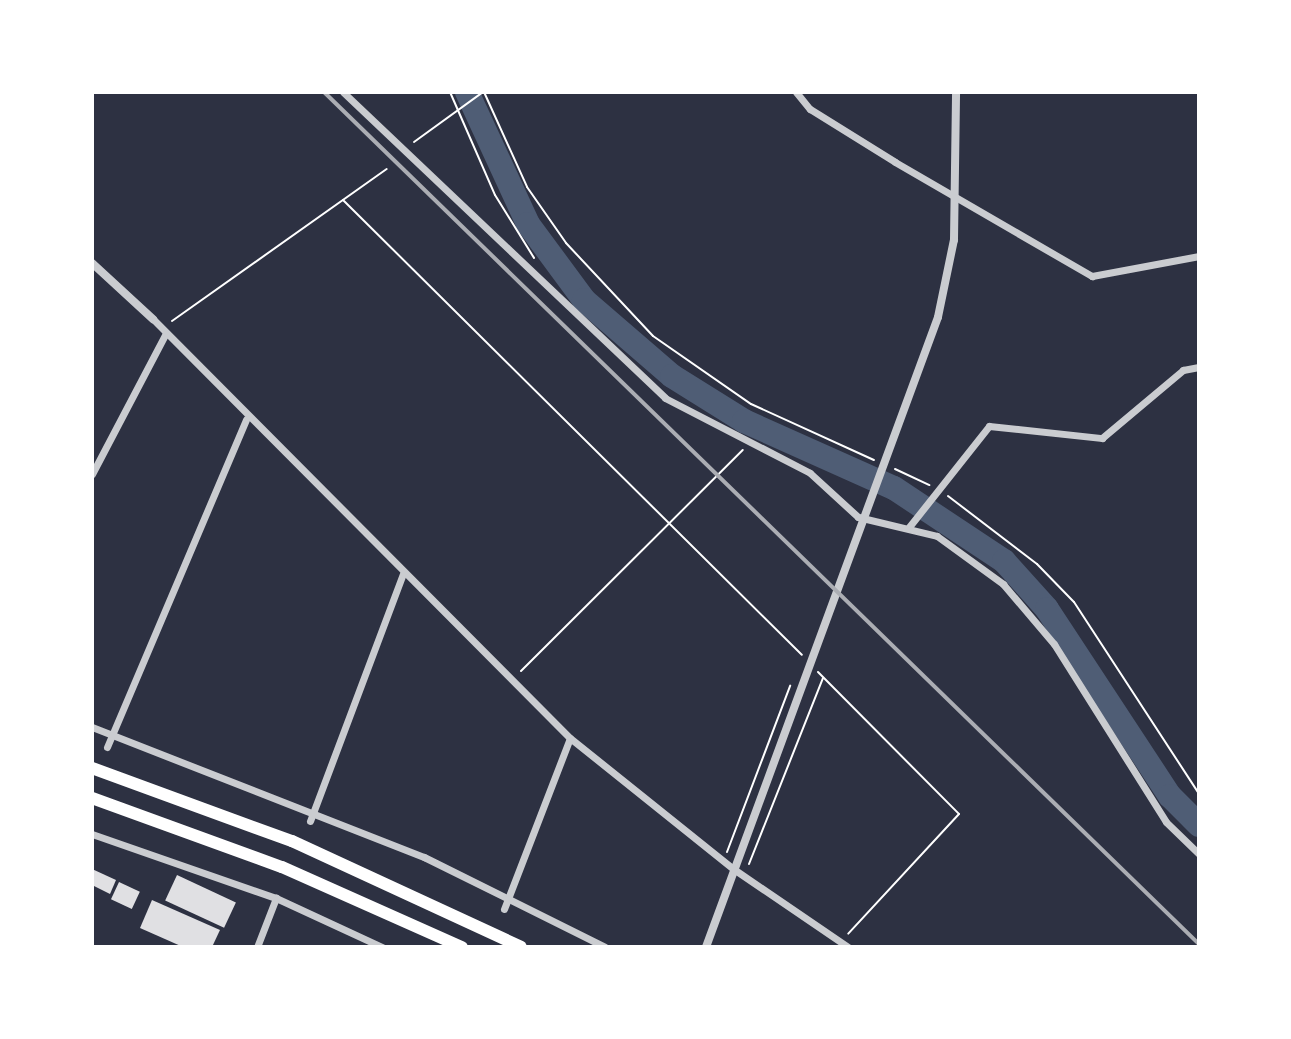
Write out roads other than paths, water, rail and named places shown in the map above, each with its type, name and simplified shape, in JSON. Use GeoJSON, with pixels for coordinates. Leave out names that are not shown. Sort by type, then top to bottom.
{"type":"FeatureCollection","features":[{"type":"Feature","properties":{"kind":"highway"},"geometry":{"type":"LineString","coordinates":[[92,768],[292,841],[521,947]]}},
{"type":"Feature","properties":{"kind":"highway"},"geometry":{"type":"LineString","coordinates":[[92,798],[282,867],[462,947]]}},
{"type":"Feature","properties":{"kind":"street"},"geometry":{"type":"LineString","coordinates":[[343,92],[627,367],[696,418],[810,473],[858,517],[888,529],[909,527],[974,560],[1030,614],[1166,822],[1199,854]]}},
{"type":"Feature","properties":{"kind":"street"},"geometry":{"type":"LineString","coordinates":[[796,92],[810,109],[956,200],[1092,276],[1199,256]]}},
{"type":"Feature","properties":{"kind":"street"},"geometry":{"type":"LineString","coordinates":[[706,947],[834,610],[925,358],[948,279],[956,200],[957,93]]}},
{"type":"Feature","properties":{"kind":"street"},"geometry":{"type":"LineString","coordinates":[[92,263],[153,319],[246,419],[570,738],[724,861],[737,865],[844,945]]}},
{"type":"Feature","properties":{"kind":"street"},"geometry":{"type":"LineString","coordinates":[[92,474],[164,331]]}},
{"type":"Feature","properties":{"kind":"street"},"geometry":{"type":"LineString","coordinates":[[909,527],[989,426],[1102,438],[1183,370],[1199,367]]}},
{"type":"Feature","properties":{"kind":"street"},"geometry":{"type":"LineString","coordinates":[[107,747],[246,419]]}},
{"type":"Feature","properties":{"kind":"street"},"geometry":{"type":"LineString","coordinates":[[310,821],[355,688],[403,574]]}},
{"type":"Feature","properties":{"kind":"street"},"geometry":{"type":"LineString","coordinates":[[92,727],[315,812],[509,896],[605,947]]}},
{"type":"Feature","properties":{"kind":"street"},"geometry":{"type":"LineString","coordinates":[[504,909],[570,738]]}},
{"type":"Feature","properties":{"kind":"street"},"geometry":{"type":"LineString","coordinates":[[92,834],[276,898],[382,947]]}},
{"type":"Feature","properties":{"kind":"street"},"geometry":{"type":"LineString","coordinates":[[257,947],[276,898]]}},
{"type":"Feature","properties":{"kind":"waterway"},"geometry":{"type":"LineString","coordinates":[[467,92],[528,224],[584,300],[672,376],[744,421],[894,488],[1004,561],[1047,609],[1170,796],[1199,825]]}},
{"type":"Feature","properties":{"kind":"railway"},"geometry":{"type":"LineString","coordinates":[[324,92],[1199,944]]}}]}
